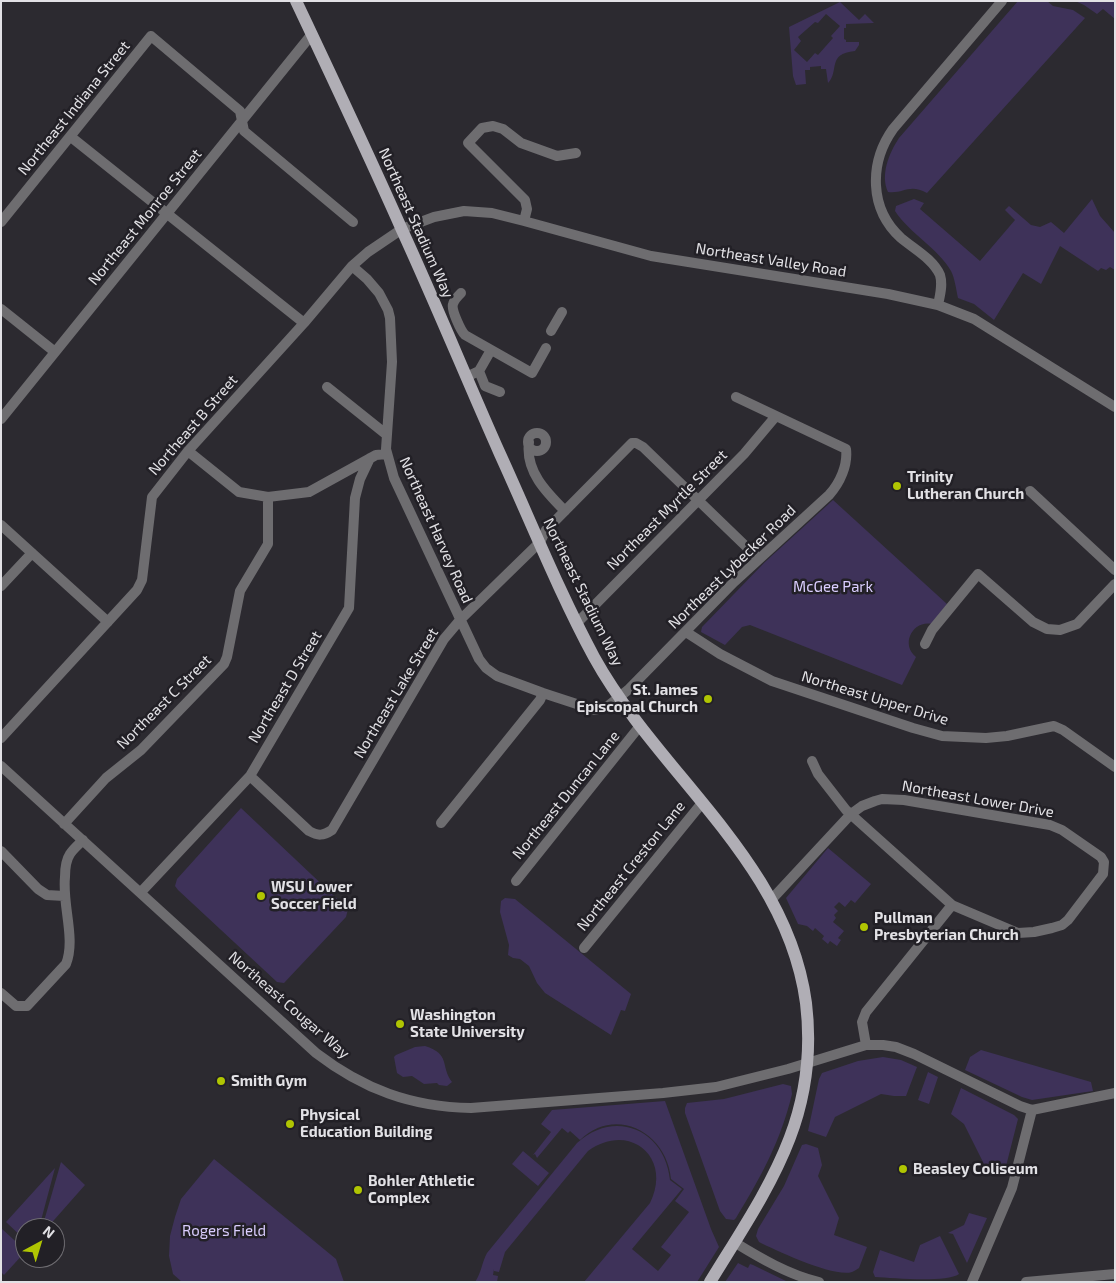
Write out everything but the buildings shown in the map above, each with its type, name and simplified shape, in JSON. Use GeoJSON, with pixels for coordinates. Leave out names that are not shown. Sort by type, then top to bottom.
{"type":"FeatureCollection","features":[{"type":"Feature","properties":{"kind":"main road","name":"Northeast Stadium Way"},"geometry":{"type":"LineString","coordinates":[[296,1],[402,229],[540,542],[595,658],[639,727],[741,851],[772,899],[789,938],[800,973],[807,1019],[807,1064],[800,1107],[788,1146],[769,1185],[710,1282]]}},
{"type":"Feature","properties":{"kind":"street"},"geometry":{"type":"LineString","coordinates":[[938,305],[942,284],[939,272],[931,262],[896,232],[884,215],[879,203],[875,181],[877,161],[882,146],[893,129],[1002,1]]}},
{"type":"Feature","properties":{"kind":"street","name":"Northeast Monroe Street"},"geometry":{"type":"LineString","coordinates":[[1,419],[312,34]]}},
{"type":"Feature","properties":{"kind":"street","name":"Northeast Indiana Street"},"geometry":{"type":"LineString","coordinates":[[1,222],[150,36],[240,111],[242,120]]}},
{"type":"Feature","properties":{"kind":"street"},"geometry":{"type":"LineString","coordinates":[[242,120],[244,131],[352,222]]}},
{"type":"Feature","properties":{"kind":"street"},"geometry":{"type":"LineString","coordinates":[[524,221],[527,209],[525,200],[468,143],[482,128],[493,126],[503,129],[521,143],[557,156],[576,153]]}},
{"type":"Feature","properties":{"kind":"street"},"geometry":{"type":"LineString","coordinates":[[71,137],[304,323]]}},
{"type":"Feature","properties":{"kind":"street"},"geometry":{"type":"LineString","coordinates":[[1,204],[10,211]]}},
{"type":"Feature","properties":{"kind":"street","name":"Northeast Valley Road"},"geometry":{"type":"LineString","coordinates":[[402,229],[427,219],[464,211],[492,213],[651,256],[888,294],[938,305],[974,319],[1115,407]]}},
{"type":"Feature","properties":{"kind":"street","name":"Northeast B Street"},"geometry":{"type":"LineString","coordinates":[[1,738],[137,590],[142,580],[152,497],[188,451],[304,323],[352,266],[368,252],[402,229]]}},
{"type":"Feature","properties":{"kind":"street","name":"Northeast Harvey Road"},"geometry":{"type":"LineString","coordinates":[[352,266],[374,285],[388,310],[392,328],[387,454],[394,478],[479,659],[486,668],[497,676],[595,710],[604,708],[619,698]]}},
{"type":"Feature","properties":{"kind":"street"},"geometry":{"type":"LineString","coordinates":[[460,293],[453,305],[462,332],[532,373],[546,348]]}},
{"type":"Feature","properties":{"kind":"street"},"geometry":{"type":"LineString","coordinates":[[1,309],[55,352]]}},
{"type":"Feature","properties":{"kind":"street"},"geometry":{"type":"LineString","coordinates":[[551,331],[562,312]]}},
{"type":"Feature","properties":{"kind":"street"},"geometry":{"type":"LineString","coordinates":[[466,377],[478,371],[491,350]]}},
{"type":"Feature","properties":{"kind":"street"},"geometry":{"type":"LineString","coordinates":[[478,371],[485,386],[500,392]]}},
{"type":"Feature","properties":{"kind":"street"},"geometry":{"type":"LineString","coordinates":[[327,387],[387,435]]}},
{"type":"Feature","properties":{"kind":"street"},"geometry":{"type":"LineString","coordinates":[[736,397],[776,416]]}},
{"type":"Feature","properties":{"kind":"street","name":"Northeast Lybecker Road"},"geometry":{"type":"LineString","coordinates":[[619,698],[758,558],[838,485],[847,456],[846,448],[776,416]]}},
{"type":"Feature","properties":{"kind":"street","name":"Northeast Myrtle Street"},"geometry":{"type":"LineString","coordinates":[[577,623],[744,454],[776,416]]}},
{"type":"Feature","properties":{"kind":"street"},"geometry":{"type":"LineString","coordinates":[[528,442],[529,459],[536,478],[565,511]]}},
{"type":"Feature","properties":{"kind":"street","name":"Northeast Lake Street"},"geometry":{"type":"LineString","coordinates":[[250,776],[309,831],[318,836],[326,834],[332,830],[444,639],[460,620],[540,542],[546,530],[629,446],[636,443],[643,446],[698,499]]}},
{"type":"Feature","properties":{"kind":"street"},"geometry":{"type":"LineString","coordinates":[[188,451],[239,492],[268,497],[309,492],[376,455],[387,454]]}},
{"type":"Feature","properties":{"kind":"street","name":"Northeast D Street"},"geometry":{"type":"LineString","coordinates":[[141,892],[250,776],[349,608],[355,498],[360,479],[370,458]]}},
{"type":"Feature","properties":{"kind":"street"},"geometry":{"type":"LineString","coordinates":[[1030,491],[1115,570]]}},
{"type":"Feature","properties":{"kind":"street","name":"Northeast C Street"},"geometry":{"type":"LineString","coordinates":[[64,824],[106,778],[141,750],[224,664],[240,592],[268,544],[268,497]]}},
{"type":"Feature","properties":{"kind":"street"},"geometry":{"type":"LineString","coordinates":[[698,499],[758,558]]}},
{"type":"Feature","properties":{"kind":"street"},"geometry":{"type":"LineString","coordinates":[[1,526],[108,622]]}},
{"type":"Feature","properties":{"kind":"street"},"geometry":{"type":"LineString","coordinates":[[1,586],[32,553]]}},
{"type":"Feature","properties":{"kind":"street"},"geometry":{"type":"LineString","coordinates":[[925,644],[932,630],[978,574],[1033,622],[1047,629],[1060,630],[1077,624],[1115,584]]}},
{"type":"Feature","properties":{"kind":"street","name":"Northeast Upper Drive"},"geometry":{"type":"LineString","coordinates":[[686,632],[720,654],[772,681],[913,728],[942,736],[979,738],[1007,736],[1054,726],[1063,730],[1115,767]]}},
{"type":"Feature","properties":{"kind":"street"},"geometry":{"type":"LineString","coordinates":[[441,823],[540,700],[543,693]]}},
{"type":"Feature","properties":{"kind":"street","name":"Northeast Duncan Lane"},"geometry":{"type":"LineString","coordinates":[[516,881],[639,727]]}},
{"type":"Feature","properties":{"kind":"street"},"geometry":{"type":"LineString","coordinates":[[812,761],[818,774],[846,810],[952,905],[866,1012],[862,1022],[866,1045]]}},
{"type":"Feature","properties":{"kind":"street","name":"Northeast Cougar Way"},"geometry":{"type":"LineString","coordinates":[[1,766],[316,1053],[347,1075],[364,1084],[405,1100],[447,1107],[471,1108],[664,1093],[716,1087],[807,1064],[866,1045],[890,1045],[914,1054],[1032,1110]]}},
{"type":"Feature","properties":{"kind":"street","name":"Northeast Lower Drive"},"geometry":{"type":"LineString","coordinates":[[772,899],[851,814],[862,806],[875,801],[894,799],[1050,825],[1062,830],[1101,857],[1104,862],[1103,874],[1068,920],[1052,928],[1034,932],[1018,932],[952,905]]}},
{"type":"Feature","properties":{"kind":"street","name":"Northeast Creston Lane"},"geometry":{"type":"LineString","coordinates":[[584,948],[702,803]]}},
{"type":"Feature","properties":{"kind":"street"},"geometry":{"type":"LineString","coordinates":[[1,993],[16,1006],[27,1006],[66,964],[70,956],[71,946],[64,896],[65,869],[69,855],[83,840]]}},
{"type":"Feature","properties":{"kind":"street"},"geometry":{"type":"LineString","coordinates":[[1,851],[38,889],[47,895],[64,896]]}},
{"type":"Feature","properties":{"kind":"street"},"geometry":{"type":"LineString","coordinates":[[972,1282],[1012,1188],[1032,1110],[1115,1093]]}},
{"type":"Feature","properties":{"kind":"street"},"geometry":{"type":"LineString","coordinates":[[734,1242],[801,1277],[819,1282]]}},
{"type":"Feature","properties":{"kind":"street"},"geometry":{"type":"LineString","coordinates":[[1026,1282],[1115,1274]]}},
{"type":"Feature","properties":{"kind":"green space"},"geometry":{"type":"Polygon","coordinates":[[[1018,1],[1047,1],[1053,6],[1073,10],[1085,18],[927,193],[916,189],[888,192],[885,171],[892,150],[899,138],[1018,1]]]}},
{"type":"Feature","properties":{"kind":"green space"},"geometry":{"type":"Polygon","coordinates":[[[1075,1],[1115,1],[1115,19],[1103,9],[1097,14],[1075,1]]]}},
{"type":"Feature","properties":{"kind":"green space"},"geometry":{"type":"Polygon","coordinates":[[[840,2],[859,20],[865,14],[874,23],[846,24],[844,39],[846,42],[859,42],[859,45],[855,51],[846,53],[837,59],[828,83],[826,69],[821,69],[821,66],[810,67],[810,70],[805,70],[806,84],[796,85],[793,76],[789,27],[840,2]],[[826,14],[818,23],[815,22],[798,37],[801,41],[794,50],[807,62],[815,53],[818,55],[833,38],[831,36],[840,26],[826,14]]]}},
{"type":"Feature","properties":{"kind":"green space"},"geometry":{"type":"Polygon","coordinates":[[[914,199],[924,203],[920,209],[980,261],[1015,220],[1005,210],[1009,206],[1031,225],[1040,227],[1051,222],[1064,233],[1092,199],[1100,216],[1115,233],[1115,270],[1110,267],[1106,270],[1101,268],[1098,271],[1060,246],[1041,284],[1023,273],[994,320],[974,304],[958,298],[951,271],[939,255],[908,227],[895,211],[896,206],[914,199]]]}},
{"type":"Feature","properties":{"kind":"green space","name":"McGee Park"},"geometry":{"type":"Polygon","coordinates":[[[833,500],[947,604],[932,624],[919,626],[911,634],[909,646],[911,652],[916,657],[902,685],[750,625],[742,627],[725,645],[701,632],[702,627],[765,562],[833,500]]]}},
{"type":"Feature","properties":{"kind":"green space","name":"WSU Lower Soccer Field"},"geometry":{"type":"Polygon","coordinates":[[[241,808],[348,909],[346,917],[284,983],[277,982],[175,886],[177,879],[241,808]]]}},
{"type":"Feature","properties":{"kind":"green space"},"geometry":{"type":"Polygon","coordinates":[[[828,848],[871,884],[855,903],[851,900],[845,907],[839,902],[834,907],[838,911],[834,915],[836,918],[833,922],[844,931],[838,938],[841,940],[837,946],[830,941],[828,944],[822,939],[824,936],[815,928],[813,931],[807,926],[798,924],[786,898],[828,848]]]}},
{"type":"Feature","properties":{"kind":"green space"},"geometry":{"type":"Polygon","coordinates":[[[505,898],[515,899],[631,994],[625,1011],[621,1010],[611,1035],[545,993],[537,983],[529,966],[520,959],[508,955],[509,945],[500,912],[501,901],[505,898]]]}},
{"type":"Feature","properties":{"kind":"green space"},"geometry":{"type":"Polygon","coordinates":[[[425,1046],[433,1049],[442,1057],[452,1082],[447,1086],[437,1083],[424,1084],[412,1076],[403,1077],[397,1073],[394,1057],[396,1055],[415,1047],[425,1046]]]}},
{"type":"Feature","properties":{"kind":"green space"},"geometry":{"type":"Polygon","coordinates":[[[981,1050],[1091,1082],[1093,1091],[1032,1100],[1022,1097],[965,1070],[970,1057],[981,1050]]]}},
{"type":"Feature","properties":{"kind":"green space"},"geometry":{"type":"Polygon","coordinates":[[[883,1057],[901,1060],[917,1067],[906,1096],[881,1094],[835,1117],[826,1137],[808,1131],[819,1079],[822,1073],[858,1061],[883,1057]]]}},
{"type":"Feature","properties":{"kind":"green space"},"geometry":{"type":"Polygon","coordinates":[[[928,1072],[938,1077],[929,1104],[918,1100],[928,1072]]]}},
{"type":"Feature","properties":{"kind":"green space"},"geometry":{"type":"Polygon","coordinates":[[[783,1084],[791,1086],[792,1094],[776,1143],[754,1188],[736,1218],[734,1220],[726,1219],[720,1211],[685,1113],[687,1103],[724,1099],[783,1084]]]}},
{"type":"Feature","properties":{"kind":"green space"},"geometry":{"type":"Polygon","coordinates":[[[961,1088],[1014,1115],[1018,1119],[1004,1174],[989,1171],[980,1175],[984,1164],[964,1124],[951,1114],[961,1088]]]}},
{"type":"Feature","properties":{"kind":"green space"},"geometry":{"type":"Polygon","coordinates":[[[665,1101],[719,1247],[697,1282],[584,1282],[650,1203],[656,1186],[656,1171],[651,1158],[643,1148],[632,1142],[618,1140],[603,1143],[588,1151],[505,1252],[499,1272],[494,1271],[494,1269],[493,1275],[498,1276],[497,1282],[475,1282],[487,1253],[577,1143],[592,1132],[607,1127],[622,1126],[636,1130],[648,1137],[659,1148],[666,1163],[670,1180],[682,1189],[632,1249],[658,1271],[671,1255],[661,1247],[689,1212],[675,1201],[684,1189],[671,1179],[667,1163],[660,1149],[650,1137],[638,1129],[624,1125],[609,1125],[594,1130],[580,1140],[570,1131],[568,1133],[562,1128],[537,1158],[535,1154],[533,1155],[551,1132],[541,1124],[552,1110],[665,1101]]]}},
{"type":"Feature","properties":{"kind":"green space"},"geometry":{"type":"Polygon","coordinates":[[[806,1144],[818,1148],[822,1165],[818,1176],[839,1218],[834,1235],[867,1247],[859,1268],[852,1272],[833,1271],[806,1263],[759,1242],[756,1236],[758,1229],[784,1186],[802,1145],[806,1144]]]}},
{"type":"Feature","properties":{"kind":"green space"},"geometry":{"type":"Polygon","coordinates":[[[523,1151],[549,1173],[538,1186],[512,1164],[523,1151]]]}},
{"type":"Feature","properties":{"kind":"green space","name":"Rogers Field"},"geometry":{"type":"Polygon","coordinates":[[[214,1159],[336,1259],[344,1282],[182,1282],[173,1274],[169,1256],[170,1236],[181,1199],[214,1159]]]}},
{"type":"Feature","properties":{"kind":"green space"},"geometry":{"type":"Polygon","coordinates":[[[61,1162],[85,1185],[56,1218],[45,1218],[61,1162]]]}},
{"type":"Feature","properties":{"kind":"green space"},"geometry":{"type":"Polygon","coordinates":[[[55,1168],[42,1218],[15,1218],[15,1231],[6,1222],[55,1168]]]}},
{"type":"Feature","properties":{"kind":"green space"},"geometry":{"type":"Polygon","coordinates":[[[969,1213],[987,1218],[967,1263],[953,1234],[948,1233],[964,1225],[969,1213]]]}},
{"type":"Feature","properties":{"kind":"green space"},"geometry":{"type":"Polygon","coordinates":[[[1,1228],[15,1241],[15,1263],[4,1275],[1,1272],[1,1228]]]}},
{"type":"Feature","properties":{"kind":"green space"},"geometry":{"type":"Polygon","coordinates":[[[940,1236],[959,1274],[952,1277],[931,1279],[875,1277],[873,1272],[880,1250],[914,1262],[920,1245],[940,1236]]]}},
{"type":"Feature","properties":{"kind":"green space"},"geometry":{"type":"Polygon","coordinates":[[[738,1263],[748,1268],[750,1264],[753,1265],[788,1282],[725,1282],[738,1263]]]}},
{"type":"Feature","properties":{"kind":"place","name":"Trinity Lutheran Church"},"geometry":{"type":"Point","coordinates":[897,486]}},
{"type":"Feature","properties":{"kind":"place","name":"St. James Episcopal Church"},"geometry":{"type":"Point","coordinates":[708,699]}},
{"type":"Feature","properties":{"kind":"place","name":"WSU Lower Soccer Field"},"geometry":{"type":"Point","coordinates":[261,896]}},
{"type":"Feature","properties":{"kind":"place","name":"Pullman Presbyterian Church"},"geometry":{"type":"Point","coordinates":[864,927]}},
{"type":"Feature","properties":{"kind":"place","name":"Washington State University"},"geometry":{"type":"Point","coordinates":[400,1024]}},
{"type":"Feature","properties":{"kind":"place","name":"Smith Gym"},"geometry":{"type":"Point","coordinates":[221,1081]}},
{"type":"Feature","properties":{"kind":"place","name":"Physical Education Building"},"geometry":{"type":"Point","coordinates":[290,1124]}},
{"type":"Feature","properties":{"kind":"place","name":"Beasley Coliseum"},"geometry":{"type":"Point","coordinates":[903,1169]}},
{"type":"Feature","properties":{"kind":"place","name":"Bohler Athletic Complex"},"geometry":{"type":"Point","coordinates":[358,1190]}}]}
